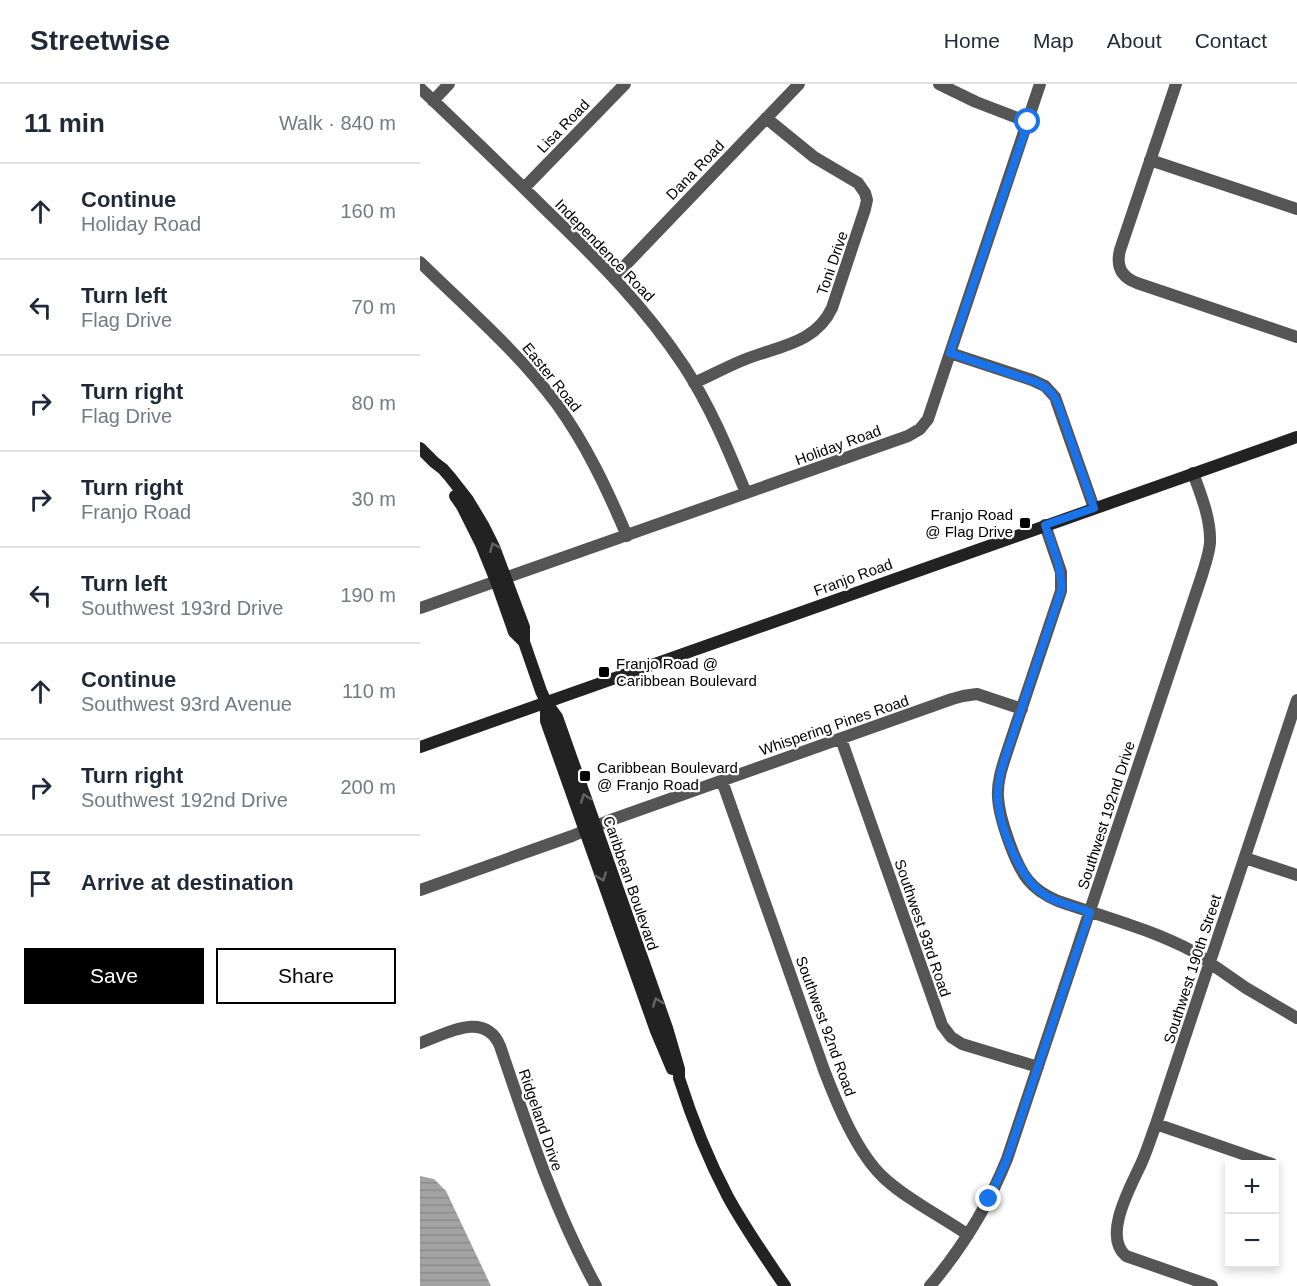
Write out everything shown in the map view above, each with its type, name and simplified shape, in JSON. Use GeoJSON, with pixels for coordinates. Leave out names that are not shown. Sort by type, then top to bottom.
{"type":"FeatureCollection","features":[{"type":"Feature","properties":{"kind":"street"},"geometry":{"type":"LineString","coordinates":[[433,101],[449,84]]}},
{"type":"Feature","properties":{"kind":"street","name":"Lisa Road"},"geometry":{"type":"LineString","coordinates":[[524,188],[624,84]]}},
{"type":"Feature","properties":{"kind":"street","name":"Dana Road"},"geometry":{"type":"LineString","coordinates":[[614,277],[799,84]]}},
{"type":"Feature","properties":{"kind":"street"},"geometry":{"type":"LineString","coordinates":[[939,84],[976,102],[1028,122]]}},
{"type":"Feature","properties":{"kind":"street","name":"Holiday Road"},"geometry":{"type":"LineString","coordinates":[[420,608],[917,432],[928,419],[1040,84]]}},
{"type":"Feature","properties":{"kind":"street"},"geometry":{"type":"LineString","coordinates":[[1176,84],[1119,254],[1119,267],[1128,279],[1137,283],[1297,338]]}},
{"type":"Feature","properties":{"kind":"street","name":"Independence Road"},"geometry":{"type":"LineString","coordinates":[[420,88],[614,277],[645,313],[694,383],[723,438],[746,493]]}},
{"type":"Feature","properties":{"kind":"street","name":"Toni Drive"},"geometry":{"type":"LineString","coordinates":[[694,383],[748,358],[802,339],[822,325],[834,302],[865,209],[867,197],[858,183],[814,157],[766,118]]}},
{"type":"Feature","properties":{"kind":"street"},"geometry":{"type":"LineString","coordinates":[[1150,160],[1297,210]]}},
{"type":"Feature","properties":{"kind":"street","name":"Easter Road"},"geometry":{"type":"LineString","coordinates":[[420,262],[514,354],[553,399],[592,459],[627,536]]}},
{"type":"Feature","properties":{"kind":"street"},"geometry":{"type":"LineString","coordinates":[[950,353],[1036,382],[1052,392],[1094,508]]}},
{"type":"Feature","properties":{"kind":"street","name":"Franjo Road"},"geometry":{"type":"LineString","coordinates":[[420,747],[1297,436]]}},
{"type":"Feature","properties":{"kind":"street","name":"Caribbean Boulevard"},"geometry":{"type":"LineString","coordinates":[[420,448],[450,477],[476,512],[494,547],[501,580],[525,627],[524,642],[546,702],[546,721],[590,828],[656,1031],[673,1072],[679,1078],[699,1133],[721,1182],[784,1286]]}},
{"type":"Feature","properties":{"kind":"street","name":"Southwest 192nd Drive"},"geometry":{"type":"LineString","coordinates":[[930,1286],[968,1235],[1001,1173],[1206,561],[1210,542],[1209,524],[1193,473]]}},
{"type":"Feature","properties":{"kind":"street"},"geometry":{"type":"LineString","coordinates":[[1045,525],[1059,567],[1061,591],[1000,776],[998,796],[1010,844],[1020,869],[1043,894],[1165,938],[1194,952],[1267,1001],[1297,1018]]}},
{"type":"Feature","properties":{"kind":"street","name":"Whispering Pines Road"},"geometry":{"type":"LineString","coordinates":[[420,890],[952,699],[983,695],[1022,709]]}},
{"type":"Feature","properties":{"kind":"street","name":"Southwest 190th Street"},"geometry":{"type":"LineString","coordinates":[[1212,1286],[1131,1258],[1121,1252],[1116,1230],[1121,1212],[1145,1156],[1245,858],[1293,726],[1297,700]]}},
{"type":"Feature","properties":{"kind":"street","name":"Southwest 93rd Road"},"geometry":{"type":"LineString","coordinates":[[841,739],[942,1025],[951,1037],[962,1044],[1038,1067]]}},
{"type":"Feature","properties":{"kind":"street","name":"Southwest 92nd Road"},"geometry":{"type":"LineString","coordinates":[[722,781],[831,1088],[856,1139],[875,1168],[891,1184],[968,1235]]}},
{"type":"Feature","properties":{"kind":"street"},"geometry":{"type":"LineString","coordinates":[[1245,858],[1297,875]]}},
{"type":"Feature","properties":{"kind":"street","name":"Ridgeland Drive"},"geometry":{"type":"LineString","coordinates":[[420,1043],[470,1026],[484,1029],[495,1037],[553,1198],[596,1286]]}},
{"type":"Feature","properties":{"kind":"street"},"geometry":{"type":"LineString","coordinates":[[1156,1124],[1260,1160]]}},
{"type":"Feature","properties":{"kind":"shaded area"},"geometry":{"type":"Polygon","coordinates":[[[420,1176],[434,1179],[446,1191],[491,1286],[420,1286],[420,1176]]]}},
{"type":"Feature","properties":{"kind":"place","name":"Franjo Road @ Flag Drive"},"geometry":{"type":"Point","coordinates":[1025,523]}},
{"type":"Feature","properties":{"kind":"place","name":"Franjo Road @ Caribbean Boulevard"},"geometry":{"type":"Point","coordinates":[604,672]}},
{"type":"Feature","properties":{"kind":"place","name":"Caribbean Boulevard @ Franjo Road"},"geometry":{"type":"Point","coordinates":[585,776]}},
{"type":"Feature","properties":{"kind":"route"},"geometry":{"type":"LineString","coordinates":[[989,1199],[1007,1159],[1090,912],[1043,894],[1028,880],[1020,869],[1010,844],[998,796],[1000,776],[1007,752],[1061,591],[1059,567],[1045,525],[1094,508],[1052,392],[1036,382],[950,353],[1028,122]]}}]}
